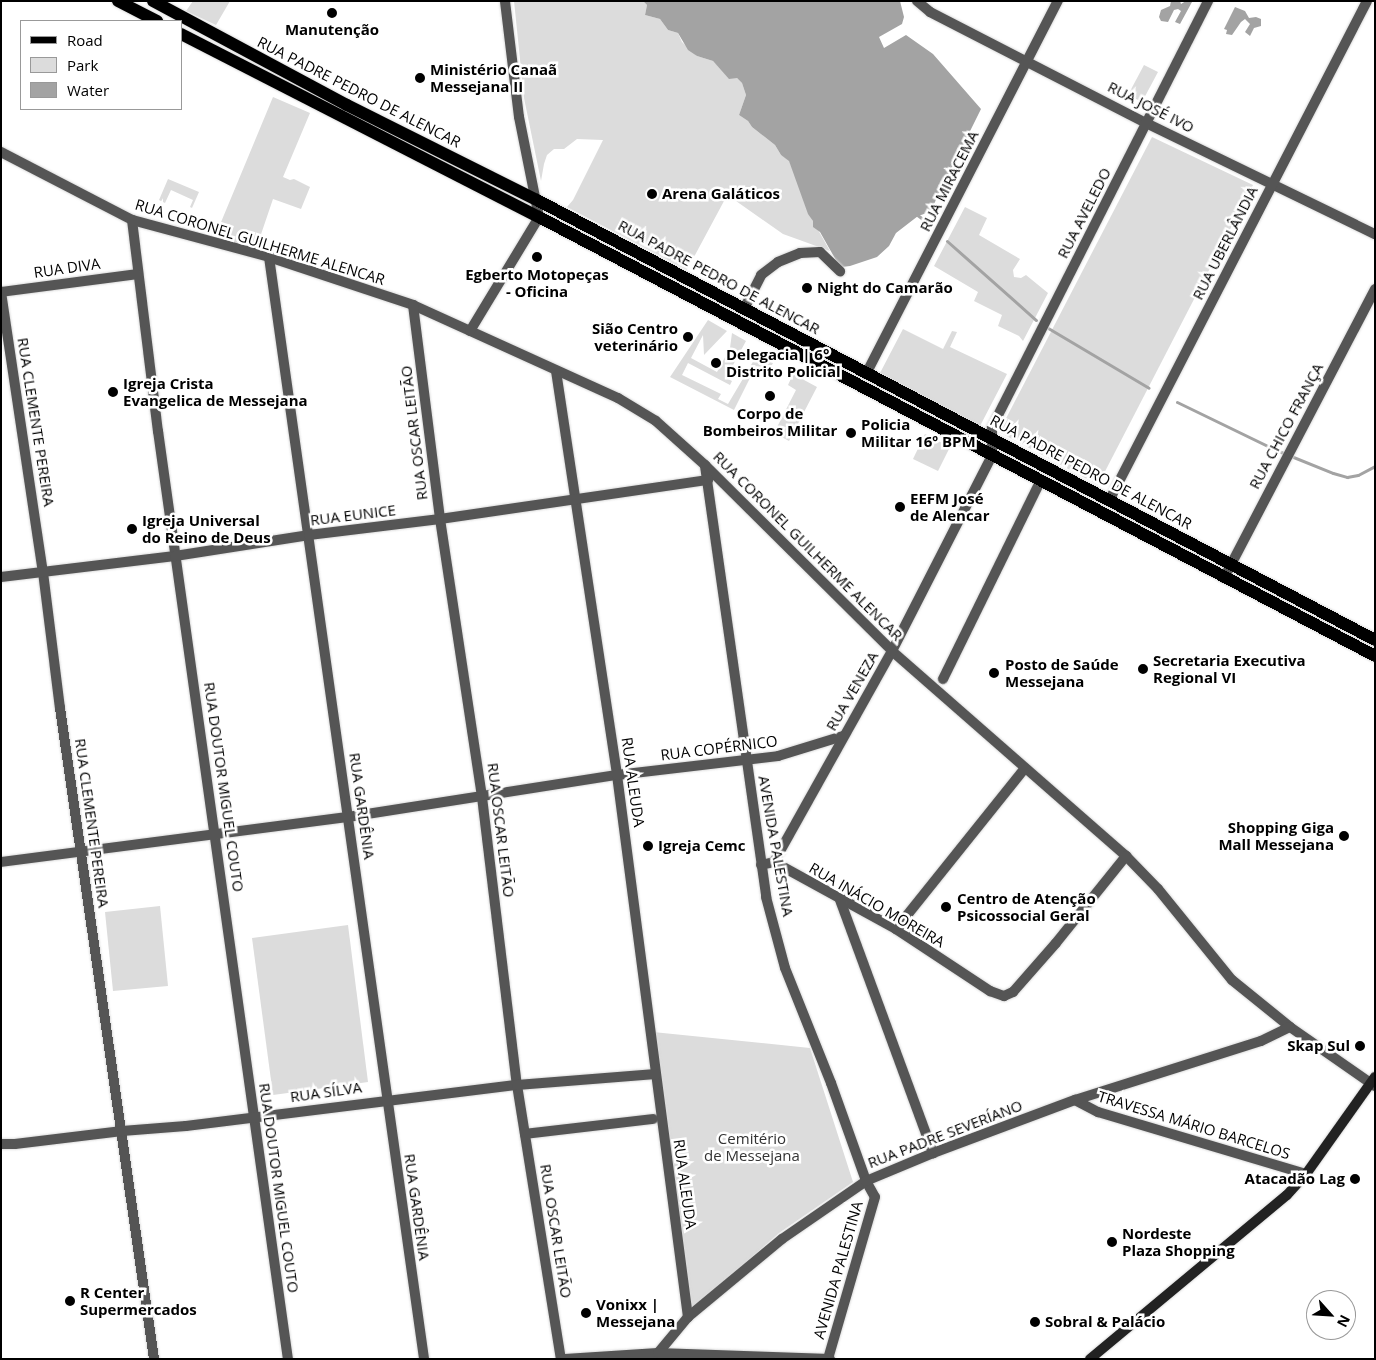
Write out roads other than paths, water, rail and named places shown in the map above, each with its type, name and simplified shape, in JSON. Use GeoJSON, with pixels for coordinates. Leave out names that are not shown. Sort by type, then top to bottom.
{"type":"FeatureCollection","features":[{"type":"Feature","properties":{"kind":"main road"},"geometry":{"type":"LineString","coordinates":[[118,1],[155,20]]}},
{"type":"Feature","properties":{"kind":"main road","name":"RUA PADRE PEDRO DE ALENCAR"},"geometry":{"type":"LineString","coordinates":[[153,1],[375,120],[536,200],[1375,640]]}},
{"type":"Feature","properties":{"kind":"main road","name":"RUA PADRE PEDRO DE ALENCAR"},"geometry":{"type":"LineString","coordinates":[[182,35],[539,217],[1040,482],[1375,656]]}},
{"type":"Feature","properties":{"kind":"main road"},"geometry":{"type":"LineString","coordinates":[[227,58],[234,45]]}},
{"type":"Feature","properties":{"kind":"main road"},"geometry":{"type":"LineString","coordinates":[[777,343],[784,330]]}},
{"type":"Feature","properties":{"kind":"main road"},"geometry":{"type":"LineString","coordinates":[[1090,1359],[1287,1196],[1306,1174],[1373,1082]]}},
{"type":"Feature","properties":{"kind":"street"},"geometry":{"type":"LineString","coordinates":[[470,331],[539,217],[519,117],[505,1]]}},
{"type":"Feature","properties":{"kind":"street","name":"RUA JOSÉ IVO"},"geometry":{"type":"LineString","coordinates":[[917,1],[930,12],[1146,123],[1375,234]]}},
{"type":"Feature","properties":{"kind":"street","name":"RUA MIRACEMA"},"geometry":{"type":"LineString","coordinates":[[866,374],[1058,1]]}},
{"type":"Feature","properties":{"kind":"street","name":"RUA AVELEDO"},"geometry":{"type":"LineString","coordinates":[[992,439],[992,427],[1208,1]]}},
{"type":"Feature","properties":{"kind":"street","name":"RUA UBERLÂNDIA"},"geometry":{"type":"LineString","coordinates":[[1110,500],[1367,1]]}},
{"type":"Feature","properties":{"kind":"street","name":"RUA CORONEL GUILHERME ALENCAR"},"geometry":{"type":"LineString","coordinates":[[1,152],[132,220],[269,257],[413,305],[618,398],[656,421],[705,465],[892,651],[1126,856],[1158,889],[1232,980],[1290,1027],[1373,1082]]}},
{"type":"Feature","properties":{"kind":"street","name":"RUA DOUTOR MIGUEL COUTO"},"geometry":{"type":"LineString","coordinates":[[132,220],[137,274],[175,556],[216,834],[288,1359]]}},
{"type":"Feature","properties":{"kind":"street"},"geometry":{"type":"LineString","coordinates":[[744,309],[761,275],[778,262],[800,253],[820,252],[840,271]]}},
{"type":"Feature","properties":{"kind":"street","name":"RUA GARDÊNIA"},"geometry":{"type":"LineString","coordinates":[[269,257],[424,1359]]}},
{"type":"Feature","properties":{"kind":"street","name":"RUA DIVA"},"geometry":{"type":"LineString","coordinates":[[1,292],[137,274]]}},
{"type":"Feature","properties":{"kind":"street","name":"RUA CHICO FRANÇA"},"geometry":{"type":"LineString","coordinates":[[1224,578],[1375,289]]}},
{"type":"Feature","properties":{"kind":"street","name":"RUA CLEMENTE PEREIRA"},"geometry":{"type":"LineString","coordinates":[[1,292],[43,572],[154,1359]]}},
{"type":"Feature","properties":{"kind":"street","name":"RUA OSCAR LEITÃO"},"geometry":{"type":"LineString","coordinates":[[413,305],[440,519],[482,797],[525,1134],[561,1359]]}},
{"type":"Feature","properties":{"kind":"street","name":"RUA ALEUDA"},"geometry":{"type":"LineString","coordinates":[[556,371],[617,775],[688,1317]]}},
{"type":"Feature","properties":{"kind":"street","name":"RUA VENEZA"},"geometry":{"type":"LineString","coordinates":[[774,862],[892,651],[992,456],[992,439]]}},
{"type":"Feature","properties":{"kind":"street","name":"AVENIDA PALESTINA"},"geometry":{"type":"LineString","coordinates":[[705,465],[766,897],[785,968],[831,1083],[866,1181],[876,1197],[829,1359]]}},
{"type":"Feature","properties":{"kind":"street","name":"RUA EUNICE"},"geometry":{"type":"LineString","coordinates":[[1,577],[175,556],[309,535],[440,519],[708,480]]}},
{"type":"Feature","properties":{"kind":"street"},"geometry":{"type":"LineString","coordinates":[[943,679],[1040,482]]}},
{"type":"Feature","properties":{"kind":"street","name":"RUA COPÉRNICO"},"geometry":{"type":"LineString","coordinates":[[1,862],[348,817],[617,775],[787,754],[843,736]]}},
{"type":"Feature","properties":{"kind":"street"},"geometry":{"type":"LineString","coordinates":[[896,929],[1026,768]]}},
{"type":"Feature","properties":{"kind":"street","name":"RUA INÁCIO MOREIRA"},"geometry":{"type":"LineString","coordinates":[[774,862],[840,900],[896,929],[990,991],[1001,996],[1008,996],[1126,856]]}},
{"type":"Feature","properties":{"kind":"street"},"geometry":{"type":"LineString","coordinates":[[761,865],[774,862]]}},
{"type":"Feature","properties":{"kind":"street"},"geometry":{"type":"LineString","coordinates":[[840,900],[933,1153]]}},
{"type":"Feature","properties":{"kind":"street","name":"RUA PADRE SEVERÍANO"},"geometry":{"type":"LineString","coordinates":[[658,1353],[688,1317],[782,1238],[866,1181],[933,1153],[1075,1100],[1261,1041],[1290,1027]]}},
{"type":"Feature","properties":{"kind":"street","name":"RUA SÍLVA"},"geometry":{"type":"LineString","coordinates":[[1,1144],[254,1117],[518,1084],[656,1074]]}},
{"type":"Feature","properties":{"kind":"street","name":"TRAVESSA MÁRIO BARCELOS"},"geometry":{"type":"LineString","coordinates":[[1075,1100],[1098,1112],[1306,1174]]}},
{"type":"Feature","properties":{"kind":"street"},"geometry":{"type":"LineString","coordinates":[[525,1134],[653,1119]]}},
{"type":"Feature","properties":{"kind":"street"},"geometry":{"type":"LineString","coordinates":[[565,1359],[635,1357],[658,1353],[710,1357],[829,1359]]}},
{"type":"Feature","properties":{"kind":"water"},"geometry":{"type":"Polygon","coordinates":[[[643,1],[900,1],[904,17],[902,24],[879,37],[884,48],[906,35],[933,54],[981,109],[930,212],[918,216],[896,233],[889,246],[877,257],[842,267],[837,262],[820,232],[813,227],[813,221],[808,214],[789,161],[781,155],[775,145],[739,115],[746,95],[742,83],[737,78],[729,79],[713,61],[697,56],[688,50],[678,33],[668,30],[660,19],[645,15],[647,5],[643,1]]]}},
{"type":"Feature","properties":{"kind":"water"},"geometry":{"type":"Polygon","coordinates":[[[1171,1],[1180,1],[1181,4],[1186,1],[1192,2],[1180,24],[1175,22],[1181,11],[1178,9],[1174,10],[1168,22],[1161,21],[1159,17],[1161,10],[1170,6],[1171,1]]]}},
{"type":"Feature","properties":{"kind":"water"},"geometry":{"type":"Polygon","coordinates":[[[1235,7],[1245,11],[1249,18],[1256,17],[1261,19],[1261,26],[1254,28],[1250,36],[1245,32],[1250,24],[1245,19],[1232,35],[1226,34],[1227,30],[1224,29],[1235,7]]]}},
{"type":"Feature","properties":{"kind":"waterway"},"geometry":{"type":"LineString","coordinates":[[916,214],[932,226]]}},
{"type":"Feature","properties":{"kind":"waterway"},"geometry":{"type":"LineString","coordinates":[[947,241],[1036,320]]}},
{"type":"Feature","properties":{"kind":"waterway"},"geometry":{"type":"LineString","coordinates":[[1048,328],[1149,388]]}},
{"type":"Feature","properties":{"kind":"waterway"},"geometry":{"type":"LineString","coordinates":[[1177,402],[1276,450],[1333,473],[1347,477],[1358,475],[1375,466]]}},
{"type":"Feature","properties":{"kind":"place","name":"Manutenção"},"geometry":{"type":"Point","coordinates":[332,13]}},
{"type":"Feature","properties":{"kind":"place","name":"Ministério Canaã Messejana II"},"geometry":{"type":"Point","coordinates":[420,78]}},
{"type":"Feature","properties":{"kind":"place","name":"Arena Galáticos"},"geometry":{"type":"Point","coordinates":[652,194]}},
{"type":"Feature","properties":{"kind":"place","name":"Egberto Motopeças - Oficina"},"geometry":{"type":"Point","coordinates":[537,257]}},
{"type":"Feature","properties":{"kind":"place","name":"Night do Camarão"},"geometry":{"type":"Point","coordinates":[807,288]}},
{"type":"Feature","properties":{"kind":"place","name":"Sião Centro veterinário"},"geometry":{"type":"Point","coordinates":[688,337]}},
{"type":"Feature","properties":{"kind":"place","name":"Delegacia | 6° Distrito Policial"},"geometry":{"type":"Point","coordinates":[716,363]}},
{"type":"Feature","properties":{"kind":"place","name":"Igreja Crista Evangelica de Messejana"},"geometry":{"type":"Point","coordinates":[113,392]}},
{"type":"Feature","properties":{"kind":"place","name":"Corpo de Bombeiros Militar"},"geometry":{"type":"Point","coordinates":[770,396]}},
{"type":"Feature","properties":{"kind":"place","name":"Policia Militar 16º BPM"},"geometry":{"type":"Point","coordinates":[851,433]}},
{"type":"Feature","properties":{"kind":"place","name":"EEFM José de Alencar"},"geometry":{"type":"Point","coordinates":[900,507]}},
{"type":"Feature","properties":{"kind":"place","name":"Igreja Universal do Reino de Deus"},"geometry":{"type":"Point","coordinates":[132,529]}},
{"type":"Feature","properties":{"kind":"place","name":"Secretaria Executiva Regional VI"},"geometry":{"type":"Point","coordinates":[1143,669]}},
{"type":"Feature","properties":{"kind":"place","name":"Posto de Saúde Messejana"},"geometry":{"type":"Point","coordinates":[994,673]}},
{"type":"Feature","properties":{"kind":"place","name":"Shopping Giga Mall Messejana"},"geometry":{"type":"Point","coordinates":[1344,836]}},
{"type":"Feature","properties":{"kind":"place","name":"Igreja Cemc"},"geometry":{"type":"Point","coordinates":[648,846]}},
{"type":"Feature","properties":{"kind":"place","name":"Centro de Atenção Psicossocial Geral"},"geometry":{"type":"Point","coordinates":[946,907]}},
{"type":"Feature","properties":{"kind":"place","name":"Skap Sul"},"geometry":{"type":"Point","coordinates":[1360,1046]}},
{"type":"Feature","properties":{"kind":"place","name":"Atacadão Lag"},"geometry":{"type":"Point","coordinates":[1355,1179]}},
{"type":"Feature","properties":{"kind":"place","name":"Nordeste Plaza Shopping"},"geometry":{"type":"Point","coordinates":[1112,1242]}},
{"type":"Feature","properties":{"kind":"place","name":"R Center Supermercados"},"geometry":{"type":"Point","coordinates":[70,1301]}},
{"type":"Feature","properties":{"kind":"place","name":"Vonixx | Messejana"},"geometry":{"type":"Point","coordinates":[586,1313]}},
{"type":"Feature","properties":{"kind":"place","name":"Sobral & Palácio"},"geometry":{"type":"Point","coordinates":[1035,1322]}},
{"type":"Feature","properties":{"kind":"park label","name":"Cemitério de Messejana"},"geometry":{"type":"Point","coordinates":[752,1146]}}]}
